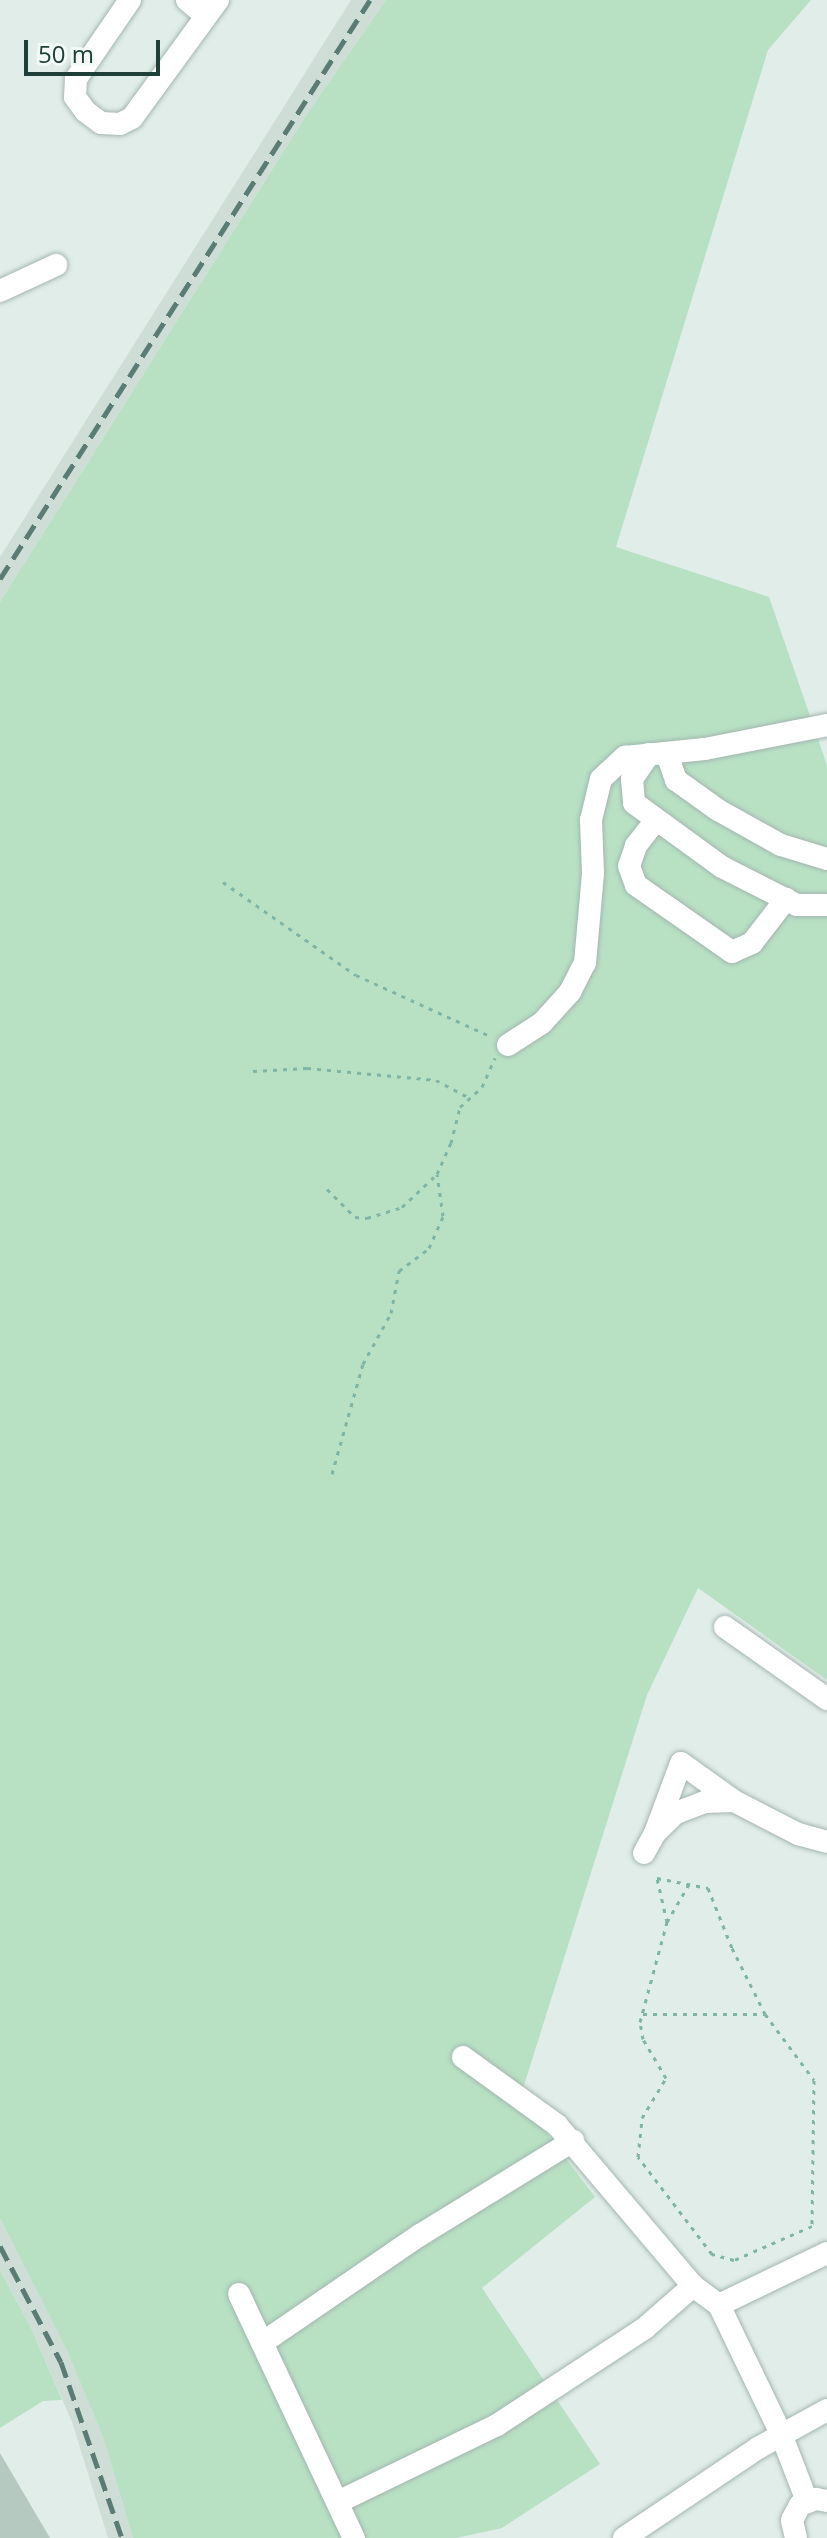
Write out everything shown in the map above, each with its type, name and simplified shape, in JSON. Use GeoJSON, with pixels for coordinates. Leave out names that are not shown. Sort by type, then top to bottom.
{"type":"FeatureCollection","features":[{"type":"Feature","properties":{"kind":"street"},"geometry":{"type":"LineString","coordinates":[[130,0],[76,79],[75,97],[85,111],[101,123],[120,124],[132,118],[212,8],[187,0]]}},
{"type":"Feature","properties":{"kind":"street"},"geometry":{"type":"LineString","coordinates":[[0,291],[56,265]]}},
{"type":"Feature","properties":{"kind":"street"},"geometry":{"type":"LineString","coordinates":[[508,1045],[542,1023],[570,992],[585,963],[593,873],[591,820],[601,779],[625,757],[827,725]]}},
{"type":"Feature","properties":{"kind":"street"},"geometry":{"type":"LineString","coordinates":[[658,754],[632,779],[634,803],[722,867],[797,905],[827,905]]}},
{"type":"Feature","properties":{"kind":"street"},"geometry":{"type":"LineString","coordinates":[[658,754],[676,780],[718,810],[781,845],[827,859]]}},
{"type":"Feature","properties":{"kind":"street"},"geometry":{"type":"LineString","coordinates":[[656,820],[636,846],[629,866],[636,885],[732,952],[752,943],[786,899]]}},
{"type":"Feature","properties":{"kind":"street"},"geometry":{"type":"LineString","coordinates":[[725,1627],[827,1699]]}},
{"type":"Feature","properties":{"kind":"street"},"geometry":{"type":"LineString","coordinates":[[734,1801],[705,1802],[676,1813],[650,1843],[681,1763],[734,1801],[798,1834],[827,1842]]}},
{"type":"Feature","properties":{"kind":"street"},"geometry":{"type":"LineString","coordinates":[[463,2057],[538,2108],[573,2141],[693,2286],[719,2305],[817,2501],[795,2512],[792,2520],[796,2538]]}},
{"type":"Feature","properties":{"kind":"street"},"geometry":{"type":"LineString","coordinates":[[262,2343],[420,2235],[573,2141]]}},
{"type":"Feature","properties":{"kind":"street"},"geometry":{"type":"LineString","coordinates":[[719,2305],[827,2253]]}},
{"type":"Feature","properties":{"kind":"street"},"geometry":{"type":"LineString","coordinates":[[338,2502],[497,2425],[645,2328],[693,2286]]}},
{"type":"Feature","properties":{"kind":"street"},"geometry":{"type":"LineString","coordinates":[[239,2294],[354,2538]]}},
{"type":"Feature","properties":{"kind":"street"},"geometry":{"type":"LineString","coordinates":[[624,2538],[781,2434],[827,2410]]}},
{"type":"Feature","properties":{"kind":"path"},"geometry":{"type":"LineString","coordinates":[[223,882],[356,975],[508,1045]]}},
{"type":"Feature","properties":{"kind":"path"},"geometry":{"type":"LineString","coordinates":[[327,1189],[355,1217],[367,1218],[402,1207],[437,1174],[451,1143],[460,1107],[482,1087],[499,1050],[508,1045]]}},
{"type":"Feature","properties":{"kind":"path"},"geometry":{"type":"LineString","coordinates":[[253,1071],[307,1068],[436,1080],[470,1098]]}},
{"type":"Feature","properties":{"kind":"path"},"geometry":{"type":"LineString","coordinates":[[332,1474],[363,1364],[391,1313],[399,1271],[429,1248],[443,1216],[437,1174]]}},
{"type":"Feature","properties":{"kind":"path"},"geometry":{"type":"LineString","coordinates":[[667,1922],[657,1878],[689,1884],[708,1888],[732,1948],[765,2014],[814,2080],[812,2226],[734,2260],[712,2254],[638,2157],[642,2118],[666,2078],[643,2039],[643,2014],[667,1922],[689,1884]]}},
{"type":"Feature","properties":{"kind":"path"},"geometry":{"type":"LineString","coordinates":[[643,2014],[765,2014]]}},
{"type":"Feature","properties":{"kind":"shaded area"},"geometry":{"type":"Polygon","coordinates":[[[351,0],[386,0],[309,111],[0,602],[0,557],[351,0]]]}},
{"type":"Feature","properties":{"kind":"shaded area"},"geometry":{"type":"Polygon","coordinates":[[[0,2218],[67,2351],[103,2437],[133,2538],[108,2538],[72,2422],[31,2328],[0,2270],[0,2218]]]}},
{"type":"Feature","properties":{"kind":"green space"},"geometry":{"type":"Polygon","coordinates":[[[386,0],[811,0],[768,50],[616,547],[769,597],[827,765],[827,1680],[698,1588],[647,1695],[520,2098],[595,2197],[482,2288],[600,2464],[502,2528],[456,2538],[133,2538],[103,2437],[67,2351],[0,2218],[0,602],[309,111],[386,0]]]}},
{"type":"Feature","properties":{"kind":"green space"},"geometry":{"type":"Polygon","coordinates":[[[0,2270],[31,2328],[62,2400],[43,2401],[0,2428],[0,2270]]]}},
{"type":"Feature","properties":{"kind":"building"},"geometry":{"type":"Polygon","coordinates":[[[0,2453],[50,2538],[0,2538],[0,2453]]]}},
{"type":"Feature","properties":{"kind":"railway"},"geometry":{"type":"LineString","coordinates":[[0,579],[370,0]]}},
{"type":"Feature","properties":{"kind":"railway"},"geometry":{"type":"LineString","coordinates":[[0,2246],[61,2362],[122,2538]]}}]}
